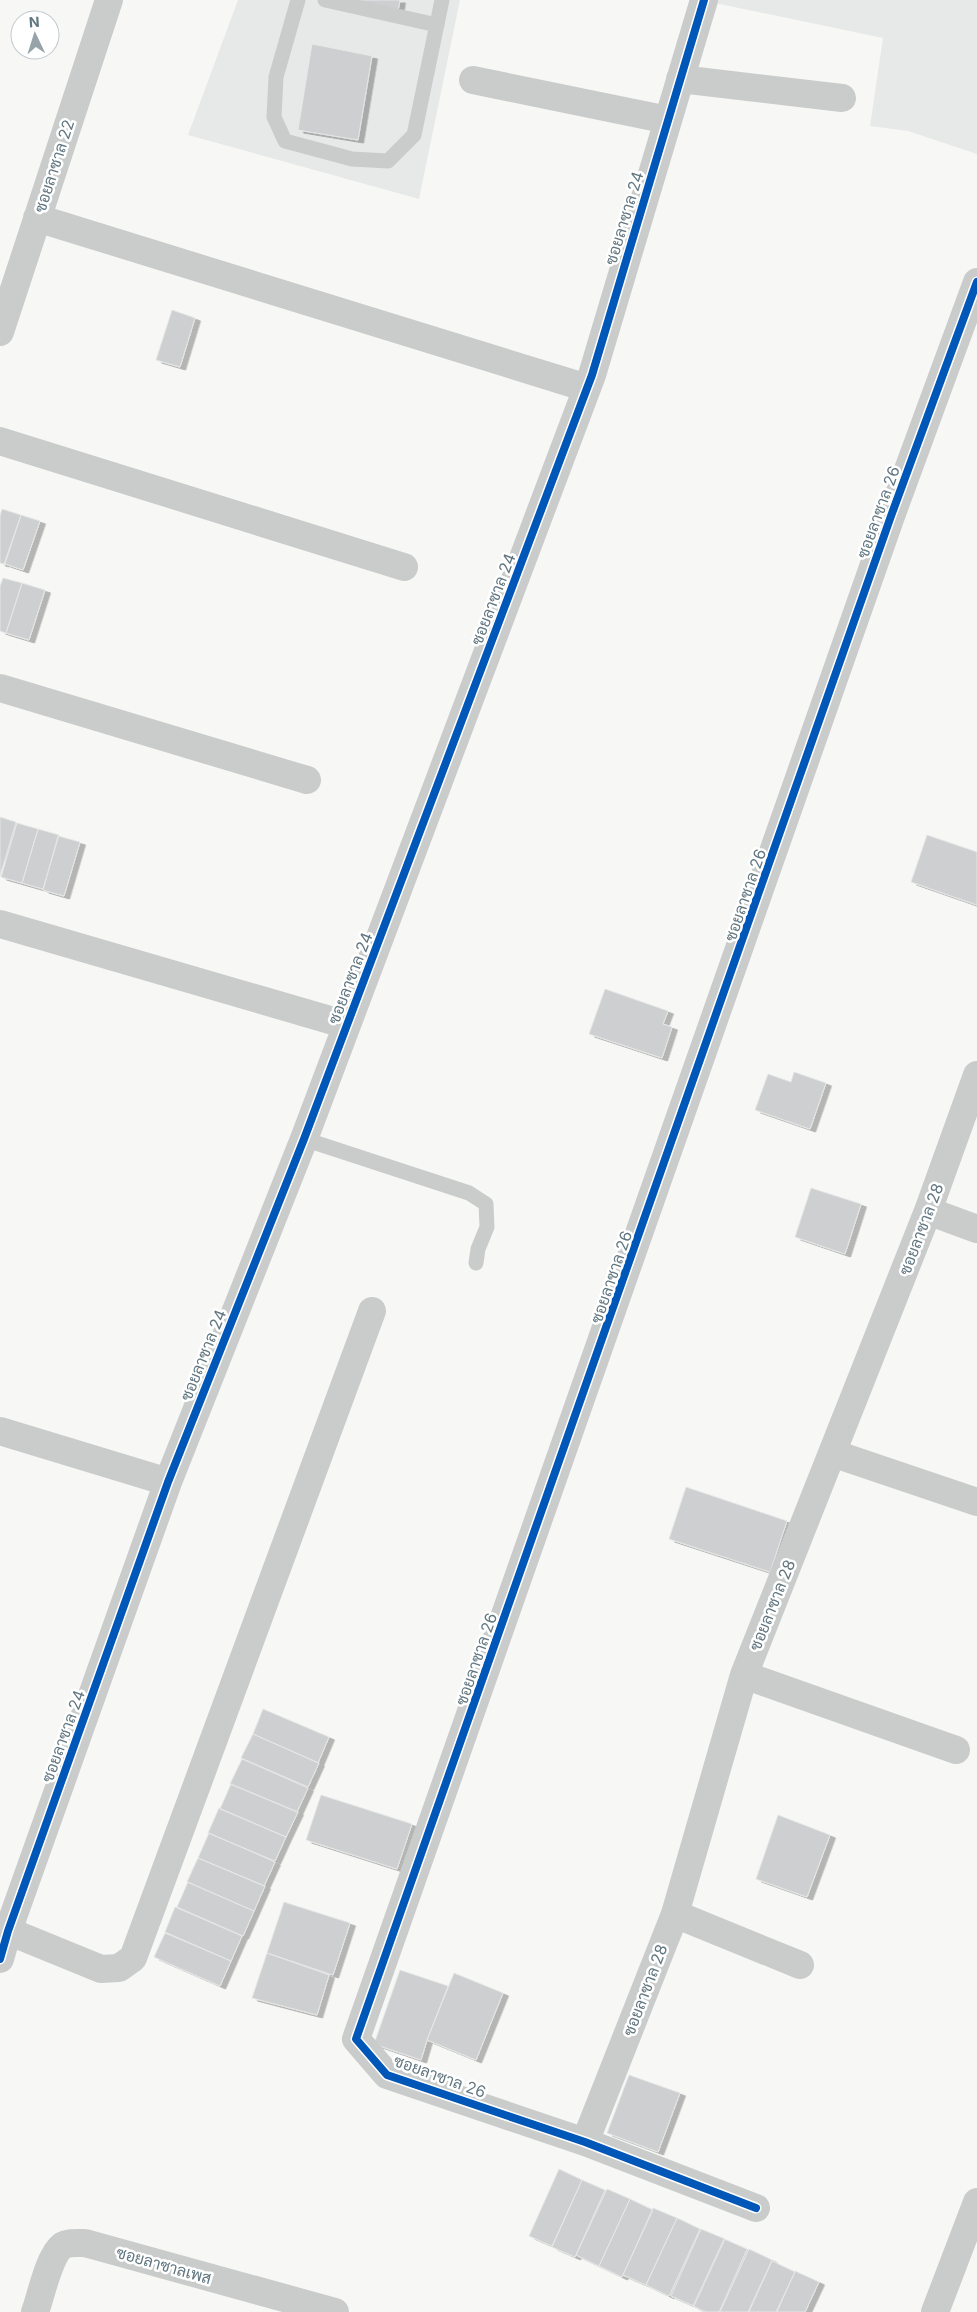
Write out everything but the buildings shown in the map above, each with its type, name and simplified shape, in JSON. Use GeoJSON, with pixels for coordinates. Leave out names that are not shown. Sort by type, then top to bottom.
{"type":"FeatureCollection","features":[{"type":"Feature","properties":{"kind":"street","name":"ซอยลาซาล 22"},"geometry":{"type":"LineString","coordinates":[[0,332],[109,0]]}},
{"type":"Feature","properties":{"kind":"street","name":"ซอยลาซาล 24"},"geometry":{"type":"LineString","coordinates":[[0,1958],[168,1482],[304,1139],[587,388],[704,0]]}},
{"type":"Feature","properties":{"kind":"street"},"geometry":{"type":"LineString","coordinates":[[680,79],[842,98]]}},
{"type":"Feature","properties":{"kind":"street"},"geometry":{"type":"LineString","coordinates":[[473,80],[668,120]]}},
{"type":"Feature","properties":{"kind":"street"},"geometry":{"type":"LineString","coordinates":[[37,218],[587,388]]}},
{"type":"Feature","properties":{"kind":"street","name":"ซอยลาซาล 26"},"geometry":{"type":"LineString","coordinates":[[586,2142],[387,2075],[356,2039],[891,516],[977,282]]}},
{"type":"Feature","properties":{"kind":"street"},"geometry":{"type":"LineString","coordinates":[[0,441],[404,567]]}},
{"type":"Feature","properties":{"kind":"street"},"geometry":{"type":"LineString","coordinates":[[0,688],[307,780]]}},
{"type":"Feature","properties":{"kind":"street"},"geometry":{"type":"LineString","coordinates":[[0,924],[347,1025]]}},
{"type":"Feature","properties":{"kind":"street","name":"ซอยลาซาล 28"},"geometry":{"type":"LineString","coordinates":[[586,2142],[675,1914],[744,1675],[928,1212],[977,1075]]}},
{"type":"Feature","properties":{"kind":"street"},"geometry":{"type":"LineString","coordinates":[[928,1212],[977,1228]]}},
{"type":"Feature","properties":{"kind":"street"},"geometry":{"type":"LineString","coordinates":[[8,1931],[101,1969],[119,1968],[134,1958],[372,1311]]}},
{"type":"Feature","properties":{"kind":"street"},"geometry":{"type":"LineString","coordinates":[[0,1431],[168,1482]]}},
{"type":"Feature","properties":{"kind":"street"},"geometry":{"type":"LineString","coordinates":[[832,1453],[977,1502]]}},
{"type":"Feature","properties":{"kind":"street"},"geometry":{"type":"LineString","coordinates":[[744,1675],[956,1750]]}},
{"type":"Feature","properties":{"kind":"street"},"geometry":{"type":"LineString","coordinates":[[675,1914],[800,1965]]}},
{"type":"Feature","properties":{"kind":"street"},"geometry":{"type":"LineString","coordinates":[[586,2142],[756,2208]]}},
{"type":"Feature","properties":{"kind":"street"},"geometry":{"type":"LineString","coordinates":[[935,2312],[977,2202]]}},
{"type":"Feature","properties":{"kind":"street","name":"ซอยลาซาลเพส"},"geometry":{"type":"LineString","coordinates":[[35,2312],[54,2256],[62,2246],[72,2243],[85,2243],[335,2312]]}},
{"type":"Feature","properties":{"kind":"lane"},"geometry":{"type":"LineString","coordinates":[[298,0],[276,77],[274,117],[285,141],[352,159],[388,161],[414,135],[442,0]]}},
{"type":"Feature","properties":{"kind":"lane"},"geometry":{"type":"LineString","coordinates":[[325,0],[437,24]]}},
{"type":"Feature","properties":{"kind":"lane"},"geometry":{"type":"LineString","coordinates":[[304,1139],[469,1193],[486,1204],[487,1227],[478,1249],[476,1263]]}},
{"type":"Feature","properties":{"kind":"shaded area"},"geometry":{"type":"Polygon","coordinates":[[[238,0],[460,0],[419,199],[188,135],[238,0]]]}},
{"type":"Feature","properties":{"kind":"shaded area"},"geometry":{"type":"Polygon","coordinates":[[[700,0],[977,0],[977,154],[908,131],[870,126],[883,38],[700,0]]]}},
{"type":"Feature","properties":{"kind":"cycle path"},"geometry":{"type":"LineString","coordinates":[[0,1959],[8,1931],[168,1482],[304,1139],[592,375],[704,0]]}},
{"type":"Feature","properties":{"kind":"cycle path"},"geometry":{"type":"LineString","coordinates":[[756,2208],[585,2142],[387,2075],[356,2039],[891,516],[977,282]]}}]}
